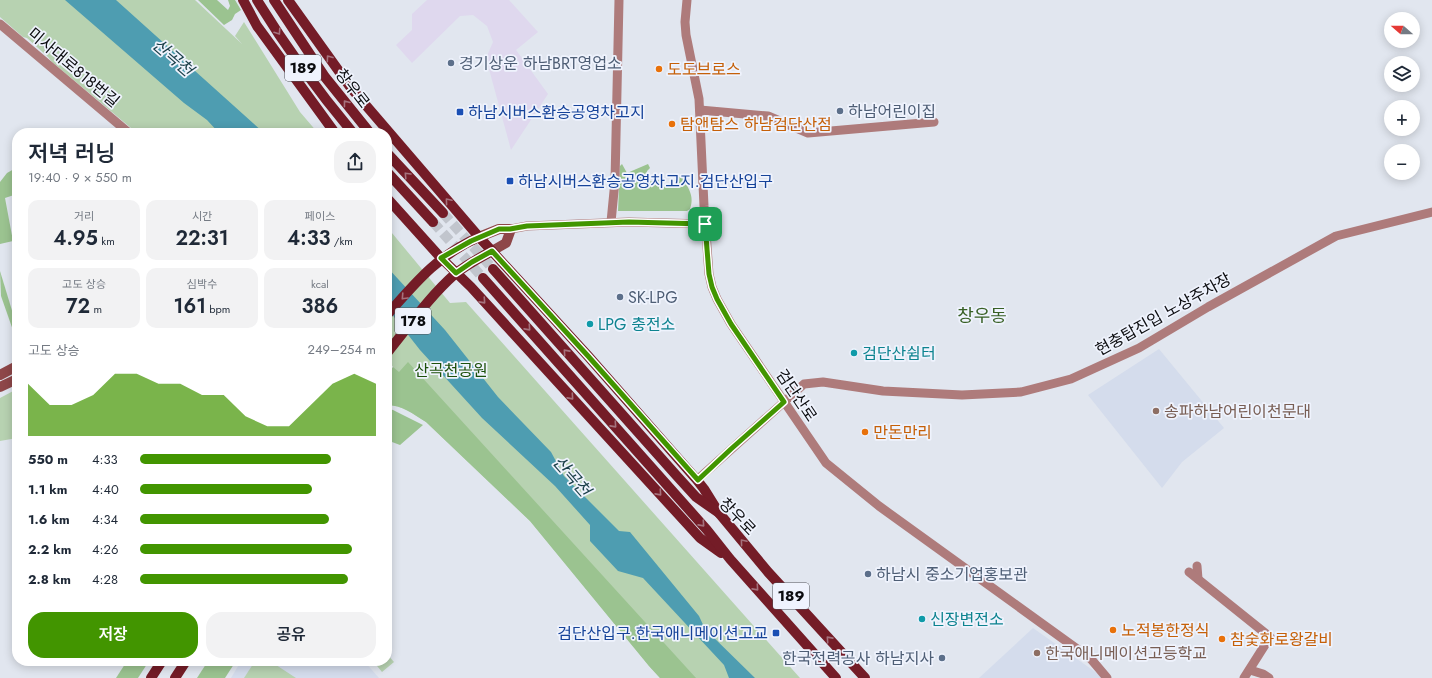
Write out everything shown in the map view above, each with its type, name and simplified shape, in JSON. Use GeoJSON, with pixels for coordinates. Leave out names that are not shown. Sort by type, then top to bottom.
{"type":"FeatureCollection","features":[{"type":"Feature","properties":{"kind":"main road"},"geometry":{"type":"LineString","coordinates":[[243,0],[257,26],[330,128]]}},
{"type":"Feature","properties":{"kind":"main road","name":"창우로"},"geometry":{"type":"LineString","coordinates":[[256,0],[299,63],[349,128]]}},
{"type":"Feature","properties":{"kind":"main road","name":"창우로"},"geometry":{"type":"LineString","coordinates":[[274,0],[325,76],[366,128]]}},
{"type":"Feature","properties":{"kind":"main road"},"geometry":{"type":"LineString","coordinates":[[288,0],[351,88],[385,128]]}},
{"type":"Feature","properties":{"kind":"main road"},"geometry":{"type":"LineString","coordinates":[[392,136],[479,238],[588,356],[698,480],[718,513]]}},
{"type":"Feature","properties":{"kind":"main road"},"geometry":{"type":"LineString","coordinates":[[392,158],[443,213]]}},
{"type":"Feature","properties":{"kind":"main road"},"geometry":{"type":"LineString","coordinates":[[392,177],[433,222]]}},
{"type":"Feature","properties":{"kind":"main road"},"geometry":{"type":"LineString","coordinates":[[392,204],[441,258],[471,287],[700,538],[730,560]]}},
{"type":"Feature","properties":{"kind":"main road","name":"178"},"geometry":{"type":"LineString","coordinates":[[392,310],[441,258],[479,238]]}},
{"type":"Feature","properties":{"kind":"main road","name":"178"},"geometry":{"type":"LineString","coordinates":[[392,347],[438,292],[456,273],[492,251]]}},
{"type":"Feature","properties":{"kind":"main road","name":"창우로"},"geometry":{"type":"LineString","coordinates":[[493,269],[696,497],[718,513],[768,572],[865,678]]}},
{"type":"Feature","properties":{"kind":"main road","name":"창우로"},"geometry":{"type":"LineString","coordinates":[[483,278],[707,530],[730,560],[836,678]]}},
{"type":"Feature","properties":{"kind":"main road"},"geometry":{"type":"LineString","coordinates":[[151,678],[159,666]]}},
{"type":"Feature","properties":{"kind":"main road"},"geometry":{"type":"LineString","coordinates":[[175,678],[183,666]]}},
{"type":"Feature","properties":{"kind":"street"},"geometry":{"type":"LineString","coordinates":[[611,222],[615,182],[619,0]]}},
{"type":"Feature","properties":{"kind":"street","name":"검단산로"},"geometry":{"type":"LineString","coordinates":[[687,0],[685,22],[686,35],[696,80],[700,110],[705,224],[709,274],[717,299],[731,324],[826,463],[879,506],[1092,659],[1107,678]]}},
{"type":"Feature","properties":{"kind":"street","name":"미사대로818번길"},"geometry":{"type":"LineString","coordinates":[[0,24],[123,128]]}},
{"type":"Feature","properties":{"kind":"street"},"geometry":{"type":"LineString","coordinates":[[700,110],[768,116],[808,133],[934,122]]}},
{"type":"Feature","properties":{"kind":"street","name":"현충탑진입 노상주차장"},"geometry":{"type":"LineString","coordinates":[[698,480],[804,384],[813,382],[918,394],[962,395],[1021,392],[1071,379],[1139,348],[1208,307],[1336,236],[1432,212]]}},
{"type":"Feature","properties":{"kind":"street"},"geometry":{"type":"LineString","coordinates":[[479,238],[499,229],[527,226],[611,222],[705,224]]}},
{"type":"Feature","properties":{"kind":"street"},"geometry":{"type":"LineString","coordinates":[[492,251],[506,243],[510,229]]}},
{"type":"Feature","properties":{"kind":"street"},"geometry":{"type":"LineString","coordinates":[[0,375],[12,369]]}},
{"type":"Feature","properties":{"kind":"street"},"geometry":{"type":"LineString","coordinates":[[0,387],[12,381]]}},
{"type":"Feature","properties":{"kind":"street"},"geometry":{"type":"LineString","coordinates":[[1197,566],[1198,579]]}},
{"type":"Feature","properties":{"kind":"street"},"geometry":{"type":"LineString","coordinates":[[1189,572],[1270,637],[1244,678]]}},
{"type":"Feature","properties":{"kind":"street"},"geometry":{"type":"LineString","coordinates":[[1250,670],[1270,678]]}},
{"type":"Feature","properties":{"kind":"shaded area"},"geometry":{"type":"Polygon","coordinates":[[[427,0],[509,0],[538,32],[516,50],[548,94],[511,150],[486,58],[493,42],[487,26],[473,15],[460,16],[412,63],[396,45],[412,30],[412,14],[427,0]]]}},
{"type":"Feature","properties":{"kind":"shaded area","name":"송파하남어린이천문대"},"geometry":{"type":"Polygon","coordinates":[[[1159,349],[1224,428],[1182,462],[1162,488],[1088,395],[1159,349]]]}},
{"type":"Feature","properties":{"kind":"shaded area","name":"한국애니메이션고등학교"},"geometry":{"type":"Polygon","coordinates":[[[1033,628],[1104,678],[979,678],[1033,628]]]}},
{"type":"Feature","properties":{"kind":"shaded area"},"geometry":{"type":"Polygon","coordinates":[[[238,666],[368,666],[379,678],[231,678],[238,666]]]}},
{"type":"Feature","properties":{"kind":"green space"},"geometry":{"type":"Polygon","coordinates":[[[0,0],[195,0],[242,44],[235,36],[244,22],[300,112],[314,128],[131,128],[52,62],[27,38],[23,37],[0,17],[0,0]]]}},
{"type":"Feature","properties":{"kind":"green space"},"geometry":{"type":"Polygon","coordinates":[[[198,0],[217,0],[228,10],[230,6],[228,0],[235,0],[241,10],[235,14],[232,20],[224,25],[198,0]]]}},
{"type":"Feature","properties":{"kind":"green space"},"geometry":{"type":"Polygon","coordinates":[[[622,164],[627,173],[648,164],[650,168],[647,171],[646,180],[654,182],[659,180],[664,187],[681,176],[691,196],[692,200],[690,209],[687,211],[618,211],[620,166],[622,164]]]}},
{"type":"Feature","properties":{"kind":"green space"},"geometry":{"type":"Polygon","coordinates":[[[12,170],[12,196],[5,198],[12,241],[0,244],[0,182],[7,173],[12,170]]]}},
{"type":"Feature","properties":{"kind":"green space","name":"산곡천공원"},"geometry":{"type":"Polygon","coordinates":[[[392,233],[450,303],[466,302],[800,678],[660,678],[530,521],[426,422],[403,408],[392,405],[392,233]]]}},
{"type":"Feature","properties":{"kind":"green space"},"geometry":{"type":"Polygon","coordinates":[[[0,271],[12,311],[12,327],[1,296],[0,271]]]}},
{"type":"Feature","properties":{"kind":"green space"},"geometry":{"type":"Polygon","coordinates":[[[408,362],[696,678],[660,678],[530,521],[426,422],[403,408],[392,405],[392,368],[393,367],[399,372],[408,362]]]}},
{"type":"Feature","properties":{"kind":"green space"},"geometry":{"type":"Polygon","coordinates":[[[12,392],[12,439],[0,441],[0,398],[12,392]]]}},
{"type":"Feature","properties":{"kind":"green space"},"geometry":{"type":"Polygon","coordinates":[[[392,410],[423,425],[400,445],[392,442],[392,410]]]}},
{"type":"Feature","properties":{"kind":"green space"},"geometry":{"type":"Polygon","coordinates":[[[124,666],[146,666],[138,678],[116,678],[124,666]]]}},
{"type":"Feature","properties":{"kind":"green space"},"geometry":{"type":"Polygon","coordinates":[[[205,666],[233,666],[225,678],[197,678],[205,666]]]}},
{"type":"Feature","properties":{"kind":"green space"},"geometry":{"type":"Polygon","coordinates":[[[252,666],[278,666],[296,678],[244,678],[252,666]]]}},
{"type":"Feature","properties":{"kind":"green space"},"geometry":{"type":"Polygon","coordinates":[[[377,666],[389,666],[382,672],[377,666]]]}},
{"type":"Feature","properties":{"kind":"water","name":"산곡천"},"geometry":{"type":"Polygon","coordinates":[[[65,0],[116,0],[258,128],[214,128],[207,120],[184,103],[65,0]]]}},
{"type":"Feature","properties":{"kind":"water"},"geometry":{"type":"Polygon","coordinates":[[[392,272],[445,330],[498,397],[551,452],[564,476],[619,531],[630,532],[699,616],[705,629],[755,678],[729,678],[724,665],[643,578],[618,571],[590,541],[590,525],[555,486],[482,418],[420,350],[392,314],[392,272]]]}},
{"type":"Feature","properties":{"kind":"tunnel"},"geometry":{"type":"LineString","coordinates":[[443,213],[493,269]]}},
{"type":"Feature","properties":{"kind":"tunnel"},"geometry":{"type":"LineString","coordinates":[[433,222],[483,278]]}},
{"type":"Feature","properties":{"kind":"place","name":"경기상운 하남BRT영업소"},"geometry":{"type":"Point","coordinates":[451,63]}},
{"type":"Feature","properties":{"kind":"place","name":"도도브로스"},"geometry":{"type":"Point","coordinates":[659,69]}},
{"type":"Feature","properties":{"kind":"place","name":"하남어린이집"},"geometry":{"type":"Point","coordinates":[840,111]}},
{"type":"Feature","properties":{"kind":"place","name":"하남시버스환승공영차고지"},"geometry":{"type":"Point","coordinates":[460,112]}},
{"type":"Feature","properties":{"kind":"place","name":"탐앤탐스 하남검단산점"},"geometry":{"type":"Point","coordinates":[672,124]}},
{"type":"Feature","properties":{"kind":"place","name":"하남시버스환승공영차고지.검단산입구"},"geometry":{"type":"Point","coordinates":[510,181]}},
{"type":"Feature","properties":{"kind":"place","name":"SK-LPG"},"geometry":{"type":"Point","coordinates":[620,297]}},
{"type":"Feature","properties":{"kind":"place","name":"LPG 충전소"},"geometry":{"type":"Point","coordinates":[590,324]}},
{"type":"Feature","properties":{"kind":"place","name":"검단산쉼터"},"geometry":{"type":"Point","coordinates":[854,353]}},
{"type":"Feature","properties":{"kind":"place","name":"송파하남어린이천문대"},"geometry":{"type":"Point","coordinates":[1156,411]}},
{"type":"Feature","properties":{"kind":"place","name":"만돈만리"},"geometry":{"type":"Point","coordinates":[865,432]}},
{"type":"Feature","properties":{"kind":"place","name":"하남시 중소기업홍보관"},"geometry":{"type":"Point","coordinates":[868,574]}},
{"type":"Feature","properties":{"kind":"place","name":"신장변전소"},"geometry":{"type":"Point","coordinates":[922,619]}},
{"type":"Feature","properties":{"kind":"place","name":"노적봉한정식"},"geometry":{"type":"Point","coordinates":[1113,630]}},
{"type":"Feature","properties":{"kind":"place","name":"검단산입구.한국애니메이션고교"},"geometry":{"type":"Point","coordinates":[776,633]}},
{"type":"Feature","properties":{"kind":"place","name":"참숯화로왕갈비"},"geometry":{"type":"Point","coordinates":[1222,639]}},
{"type":"Feature","properties":{"kind":"place","name":"한국애니메이션고등학교"},"geometry":{"type":"Point","coordinates":[1037,653]}},
{"type":"Feature","properties":{"kind":"place","name":"한국전력공사 하남지사"},"geometry":{"type":"Point","coordinates":[942,658]}},
{"type":"Feature","properties":{"kind":"district","name":"창우동"},"geometry":{"type":"Point","coordinates":[982,316]}},
{"type":"Feature","properties":{"kind":"route"},"geometry":{"type":"LineString","coordinates":[[629,222],[705,224],[709,274],[717,299],[731,324],[784,402],[698,480],[492,251],[456,273],[441,258],[471,241],[499,229],[527,226],[629,222]]}}]}
